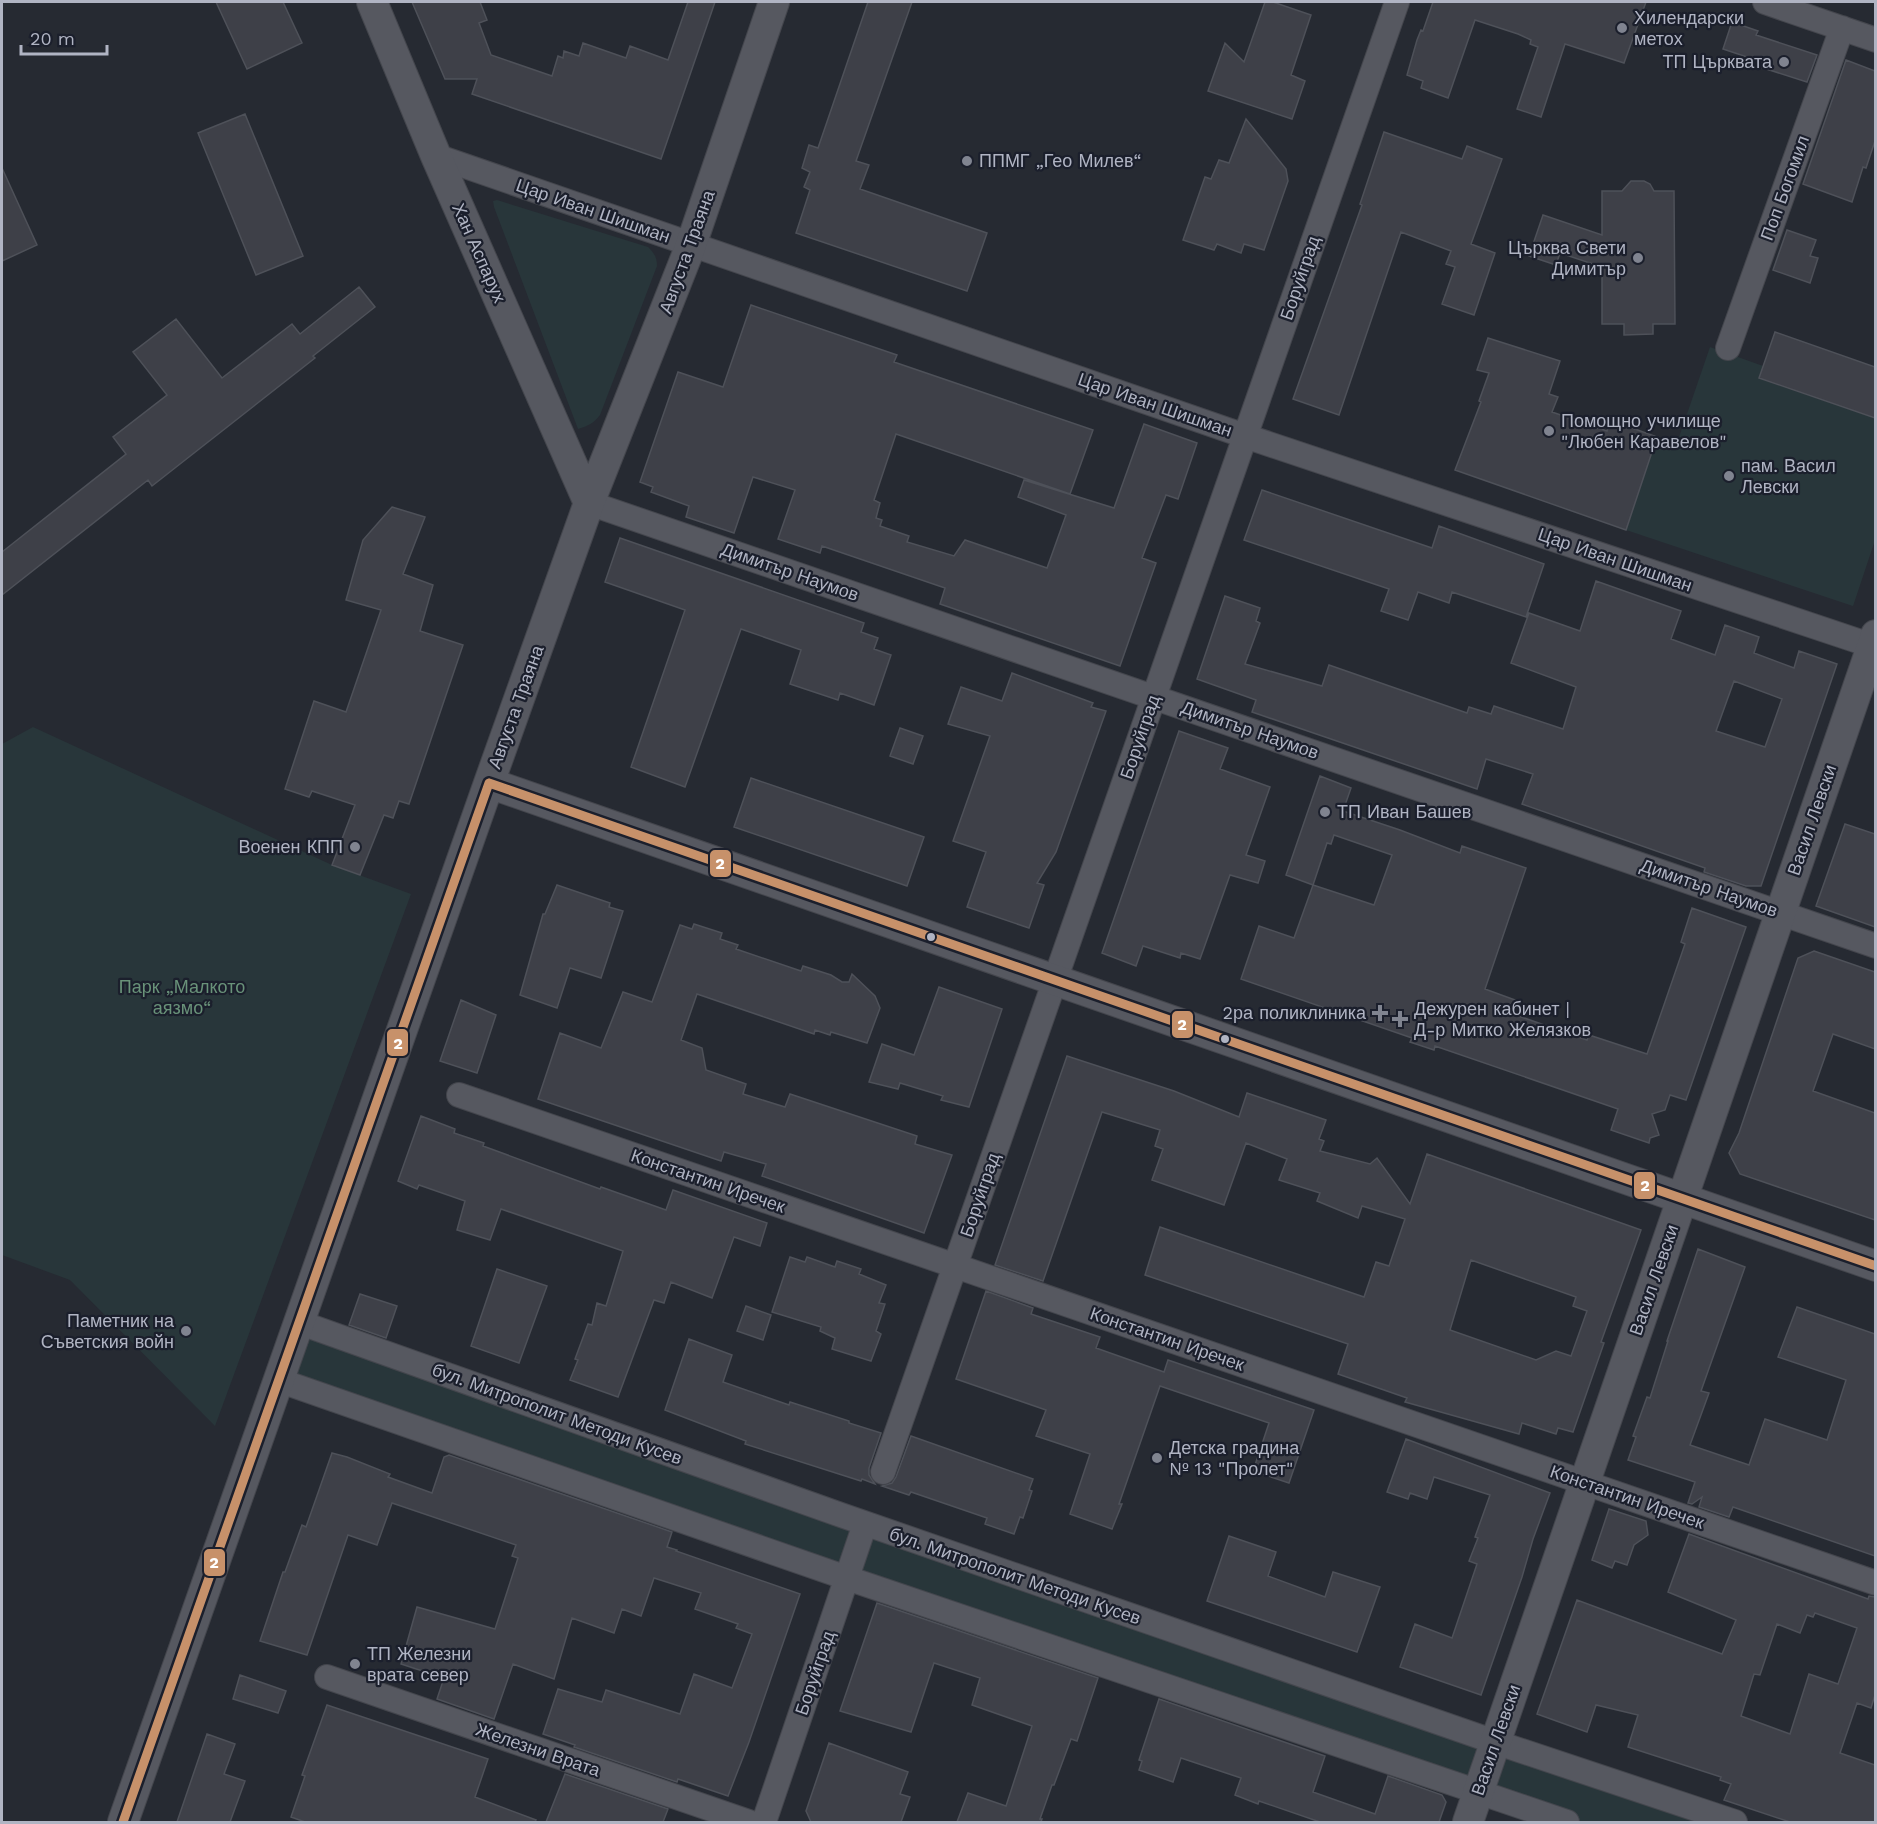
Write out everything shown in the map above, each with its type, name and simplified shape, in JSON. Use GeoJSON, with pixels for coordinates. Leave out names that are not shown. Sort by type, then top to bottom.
{"type":"FeatureCollection","features":[{"type":"Feature","properties":{"kind":"street","name":"Хан Аспарух"},"geometry":{"type":"LineString","coordinates":[[372,2],[436,156],[590,503]]}},
{"type":"Feature","properties":{"kind":"street","name":"Августа Траяна"},"geometry":{"type":"LineString","coordinates":[[123,1822],[489,783],[590,503],[691,245],[774,2]]}},
{"type":"Feature","properties":{"kind":"street","name":"Боруйград"},"geometry":{"type":"LineString","coordinates":[[883,1472],[1397,2]]}},
{"type":"Feature","properties":{"kind":"street"},"geometry":{"type":"LineString","coordinates":[[1765,2],[1875,40]]}},
{"type":"Feature","properties":{"kind":"street","name":"Поп Богомил"},"geometry":{"type":"LineString","coordinates":[[1728,348],[1842,28]]}},
{"type":"Feature","properties":{"kind":"street","name":"Цар Иван Шишман"},"geometry":{"type":"LineString","coordinates":[[436,156],[1245,436],[1874,643]]}},
{"type":"Feature","properties":{"kind":"street","name":"Димитър Наумов"},"geometry":{"type":"LineString","coordinates":[[590,503],[1875,946]]}},
{"type":"Feature","properties":{"kind":"street","name":"Васил Левски"},"geometry":{"type":"LineString","coordinates":[[1468,1822],[1874,643]]}},
{"type":"Feature","properties":{"kind":"street"},"geometry":{"type":"LineString","coordinates":[[489,783],[1875,1266]]}},
{"type":"Feature","properties":{"kind":"street","name":"Константин Иречек"},"geometry":{"type":"LineString","coordinates":[[459,1095],[1875,1583]]}},
{"type":"Feature","properties":{"kind":"street","name":"бул. Митрополит Методи Кусев"},"geometry":{"type":"LineString","coordinates":[[298,1322],[865,1524],[1495,1742],[1735,1822]]}},
{"type":"Feature","properties":{"kind":"street"},"geometry":{"type":"LineString","coordinates":[[278,1380],[847,1578],[1567,1822]]}},
{"type":"Feature","properties":{"kind":"street","name":"Боруйград"},"geometry":{"type":"LineString","coordinates":[[764,1822],[865,1524]]}},
{"type":"Feature","properties":{"kind":"street","name":"Железни Врата"},"geometry":{"type":"LineString","coordinates":[[327,1677],[749,1822]]}},
{"type":"Feature","properties":{"kind":"green space"},"geometry":{"type":"Polygon","coordinates":[[[497,200],[648,247],[656,258],[657,266],[600,415],[585,427],[578,429],[494,207],[493,201],[497,200]]]}},
{"type":"Feature","properties":{"kind":"green space"},"geometry":{"type":"Polygon","coordinates":[[[1710,347],[1763,366],[1760,379],[1875,418],[1875,540],[1853,606],[1626,530],[1657,437],[1677,443],[1710,347]]]}},
{"type":"Feature","properties":{"kind":"green space","name":"Парк „Малкото аязмо“"},"geometry":{"type":"Polygon","coordinates":[[[33,727],[332,865],[411,894],[215,1426],[70,1280],[2,1255],[2,744],[33,727]]]}},
{"type":"Feature","properties":{"kind":"green space"},"geometry":{"type":"Polygon","coordinates":[[[298,1322],[1735,1822],[1568,1822],[278,1380],[298,1322]]]}},
{"type":"Feature","properties":{"kind":"building"},"geometry":{"type":"Polygon","coordinates":[[[216,2],[283,2],[302,43],[247,69],[216,2]]]}},
{"type":"Feature","properties":{"kind":"building"},"geometry":{"type":"Polygon","coordinates":[[[412,2],[480,2],[487,20],[479,23],[491,55],[552,76],[558,56],[563,58],[564,51],[579,56],[583,43],[626,58],[630,46],[668,60],[688,2],[715,2],[661,159],[472,94],[477,79],[445,79],[412,2]]]}},
{"type":"Feature","properties":{"kind":"building"},"geometry":{"type":"Polygon","coordinates":[[[868,2],[912,2],[856,161],[869,165],[860,189],[987,233],[967,291],[796,233],[810,190],[804,187],[810,172],[802,168],[809,145],[818,148],[868,2]]]}},
{"type":"Feature","properties":{"kind":"building"},"geometry":{"type":"Polygon","coordinates":[[[1265,2],[1273,2],[1311,15],[1291,75],[1305,81],[1292,119],[1208,91],[1225,43],[1244,62],[1265,2]]]}},
{"type":"Feature","properties":{"kind":"building"},"geometry":{"type":"Polygon","coordinates":[[[1433,2],[1646,2],[1624,63],[1565,44],[1541,117],[1517,109],[1538,47],[1530,44],[1531,40],[1518,34],[1475,20],[1448,98],[1421,88],[1423,81],[1407,75],[1417,40],[1421,30],[1423,31],[1433,2]]]}},
{"type":"Feature","properties":{"kind":"building"},"geometry":{"type":"Polygon","coordinates":[[[1732,22],[1758,31],[1756,35],[1817,55],[1807,82],[1757,66],[1759,61],[1723,49],[1732,22]]]}},
{"type":"Feature","properties":{"kind":"building"},"geometry":{"type":"Polygon","coordinates":[[[1846,60],[1875,71],[1875,141],[1866,168],[1863,167],[1852,202],[1803,184],[1846,60]]]}},
{"type":"Feature","properties":{"kind":"building"},"geometry":{"type":"Polygon","coordinates":[[[245,114],[303,256],[256,275],[198,133],[245,114]]]}},
{"type":"Feature","properties":{"kind":"building"},"geometry":{"type":"Polygon","coordinates":[[[1246,119],[1286,169],[1288,181],[1264,250],[1244,244],[1241,253],[1217,244],[1214,250],[1183,240],[1205,177],[1211,179],[1219,160],[1229,163],[1246,119]]]}},
{"type":"Feature","properties":{"kind":"building"},"geometry":{"type":"Polygon","coordinates":[[[1384,132],[1462,159],[1467,146],[1502,159],[1471,244],[1495,253],[1474,315],[1442,304],[1455,267],[1446,264],[1451,251],[1401,232],[1339,415],[1293,399],[1362,205],[1360,204],[1384,132]]]}},
{"type":"Feature","properties":{"kind":"building"},"geometry":{"type":"Polygon","coordinates":[[[2,168],[37,245],[2,261],[2,168]]]}},
{"type":"Feature","properties":{"kind":"building","name":"Църква Свети Димитър"},"geometry":{"type":"Polygon","coordinates":[[[1631,181],[1644,181],[1650,184],[1654,191],[1674,191],[1675,324],[1653,324],[1653,334],[1624,335],[1624,324],[1602,324],[1602,267],[1560,253],[1556,265],[1529,256],[1543,215],[1602,235],[1602,191],[1622,191],[1631,181]]]}},
{"type":"Feature","properties":{"kind":"building"},"geometry":{"type":"Polygon","coordinates":[[[1787,230],[1816,240],[1810,256],[1818,258],[1810,283],[1773,270],[1787,230]]]}},
{"type":"Feature","properties":{"kind":"building"},"geometry":{"type":"Polygon","coordinates":[[[359,287],[375,307],[313,356],[315,358],[152,486],[148,480],[2,595],[2,552],[126,454],[113,437],[167,395],[133,352],[176,319],[222,378],[292,324],[300,334],[359,287]]]}},
{"type":"Feature","properties":{"kind":"building"},"geometry":{"type":"Polygon","coordinates":[[[751,305],[897,355],[894,362],[1093,430],[1070,494],[896,434],[874,500],[880,503],[876,518],[882,520],[880,526],[909,536],[907,542],[954,556],[965,540],[1047,568],[1066,515],[1018,497],[1024,480],[1114,508],[1144,424],[1197,443],[1178,499],[1166,495],[1142,558],[1156,563],[1120,666],[940,604],[945,588],[822,546],[820,553],[778,539],[795,490],[753,477],[734,533],[686,517],[689,506],[651,492],[653,487],[640,482],[678,372],[723,387],[751,305]]]}},
{"type":"Feature","properties":{"kind":"building"},"geometry":{"type":"Polygon","coordinates":[[[1775,332],[1875,367],[1875,418],[1759,378],[1775,332]]]}},
{"type":"Feature","properties":{"kind":"building","name":"Помощно училище \"Любен Каравелов\""},"geometry":{"type":"Polygon","coordinates":[[[1488,338],[1560,361],[1549,394],[1558,397],[1552,412],[1607,431],[1610,420],[1657,437],[1626,530],[1455,470],[1481,402],[1479,401],[1489,373],[1477,370],[1488,338]]]}},
{"type":"Feature","properties":{"kind":"building"},"geometry":{"type":"Polygon","coordinates":[[[1262,490],[1432,548],[1439,526],[1544,564],[1526,617],[1452,592],[1449,603],[1418,592],[1408,620],[1381,611],[1389,589],[1244,540],[1262,490]]]}},
{"type":"Feature","properties":{"kind":"building"},"geometry":{"type":"Polygon","coordinates":[[[392,507],[425,517],[403,574],[433,585],[420,631],[463,645],[409,804],[399,801],[393,818],[384,815],[360,875],[332,865],[355,805],[312,791],[309,797],[285,789],[314,701],[346,712],[381,610],[346,600],[363,540],[392,507]]]}},
{"type":"Feature","properties":{"kind":"building"},"geometry":{"type":"Polygon","coordinates":[[[620,538],[864,623],[861,632],[878,638],[874,649],[891,655],[874,705],[840,693],[838,700],[790,684],[801,650],[741,629],[685,787],[631,767],[685,610],[605,582],[620,538]]]}},
{"type":"Feature","properties":{"kind":"building"},"geometry":{"type":"Polygon","coordinates":[[[1596,581],[1681,611],[1671,639],[1715,655],[1725,625],[1759,637],[1754,653],[1794,668],[1799,651],[1837,664],[1761,886],[1746,886],[1704,872],[1705,868],[1522,804],[1533,774],[1486,759],[1477,789],[1252,712],[1256,700],[1197,679],[1225,596],[1260,608],[1256,621],[1260,623],[1245,664],[1322,686],[1329,665],[1467,713],[1469,707],[1491,714],[1494,706],[1563,729],[1576,687],[1511,663],[1529,613],[1580,631],[1596,581]],[[1734,681],[1716,731],[1765,747],[1782,699],[1734,681]]]}},
{"type":"Feature","properties":{"kind":"building"},"geometry":{"type":"Polygon","coordinates":[[[1012,673],[1093,703],[1091,707],[1106,711],[1056,852],[1037,883],[1044,885],[1029,928],[967,907],[986,852],[953,841],[990,736],[948,724],[961,687],[1002,701],[1012,673]]]}},
{"type":"Feature","properties":{"kind":"building"},"geometry":{"type":"Polygon","coordinates":[[[900,728],[923,736],[913,764],[890,756],[900,728]]]}},
{"type":"Feature","properties":{"kind":"building"},"geometry":{"type":"Polygon","coordinates":[[[1179,731],[1228,748],[1220,769],[1270,787],[1246,855],[1265,861],[1258,883],[1230,875],[1200,959],[1181,953],[1180,958],[1143,946],[1136,966],[1102,953],[1179,731]]]}},
{"type":"Feature","properties":{"kind":"building"},"geometry":{"type":"Polygon","coordinates":[[[1320,776],[1351,788],[1343,811],[1460,853],[1462,846],[1526,868],[1485,989],[1515,1000],[1510,1013],[1587,1040],[1589,1035],[1647,1054],[1685,944],[1681,942],[1692,908],[1746,927],[1686,1100],[1670,1095],[1665,1110],[1652,1114],[1659,1135],[1650,1138],[1649,1143],[1611,1130],[1618,1109],[1435,1046],[1434,1050],[1410,1042],[1412,1038],[1241,979],[1259,926],[1294,938],[1313,885],[1286,875],[1320,776]],[[1334,835],[1331,844],[1327,843],[1313,885],[1374,905],[1392,855],[1334,835]]]}},
{"type":"Feature","properties":{"kind":"building"},"geometry":{"type":"Polygon","coordinates":[[[751,778],[924,837],[907,886],[734,827],[751,778]]]}},
{"type":"Feature","properties":{"kind":"building"},"geometry":{"type":"Polygon","coordinates":[[[1845,824],[1875,834],[1875,927],[1816,906],[1845,824]]]}},
{"type":"Feature","properties":{"kind":"building"},"geometry":{"type":"Polygon","coordinates":[[[557,885],[610,903],[609,907],[623,911],[601,978],[570,968],[557,1008],[520,995],[543,914],[545,914],[557,885]]]}},
{"type":"Feature","properties":{"kind":"building"},"geometry":{"type":"Polygon","coordinates":[[[694,924],[722,933],[720,939],[738,945],[736,949],[801,971],[803,966],[831,975],[842,982],[849,982],[852,974],[875,996],[880,1008],[867,1043],[831,1032],[830,1035],[815,1030],[814,1034],[697,994],[681,1040],[702,1048],[706,1070],[746,1084],[743,1094],[785,1107],[790,1094],[917,1136],[915,1144],[952,1155],[924,1233],[762,1176],[766,1164],[724,1152],[721,1161],[538,1099],[560,1033],[601,1048],[623,992],[652,1002],[680,925],[692,929],[694,924]]]}},
{"type":"Feature","properties":{"kind":"building"},"geometry":{"type":"Polygon","coordinates":[[[1814,951],[1875,972],[1875,1049],[1833,1034],[1813,1091],[1875,1113],[1875,1220],[1740,1174],[1729,1153],[1739,1133],[1798,958],[1814,951]]]}},
{"type":"Feature","properties":{"kind":"building"},"geometry":{"type":"Polygon","coordinates":[[[939,987],[1002,1009],[969,1107],[941,1100],[943,1096],[900,1083],[898,1089],[869,1082],[882,1044],[914,1055],[939,987]]]}},
{"type":"Feature","properties":{"kind":"building"},"geometry":{"type":"Polygon","coordinates":[[[461,1000],[496,1015],[477,1073],[440,1061],[461,1000]]]}},
{"type":"Feature","properties":{"kind":"building"},"geometry":{"type":"Polygon","coordinates":[[[1067,1056],[1174,1091],[1239,1117],[1247,1093],[1326,1120],[1319,1139],[1324,1141],[1320,1151],[1370,1164],[1377,1158],[1410,1204],[1427,1154],[1641,1230],[1601,1342],[1604,1343],[1573,1432],[1558,1428],[1556,1434],[1522,1423],[1519,1434],[1405,1402],[1407,1398],[1338,1374],[1348,1344],[1145,1275],[1160,1227],[1364,1297],[1376,1262],[1389,1266],[1405,1219],[1362,1206],[1358,1218],[1317,1201],[1320,1193],[1279,1180],[1287,1159],[1246,1143],[1224,1205],[1152,1180],[1163,1149],[1155,1146],[1160,1130],[1102,1112],[1043,1281],[995,1265],[1067,1056]],[[1471,1260],[1450,1330],[1536,1360],[1556,1351],[1571,1356],[1587,1311],[1573,1306],[1576,1297],[1471,1260]]]}},
{"type":"Feature","properties":{"kind":"building"},"geometry":{"type":"Polygon","coordinates":[[[421,1116],[455,1129],[454,1133],[484,1143],[483,1146],[600,1189],[601,1187],[666,1210],[673,1190],[767,1223],[760,1246],[734,1237],[712,1298],[671,1282],[664,1303],[654,1300],[618,1397],[570,1380],[588,1324],[592,1325],[597,1303],[606,1306],[623,1251],[501,1209],[490,1240],[457,1230],[465,1201],[419,1185],[417,1189],[398,1181],[421,1116]]]}},
{"type":"Feature","properties":{"kind":"building"},"geometry":{"type":"Polygon","coordinates":[[[1698,1249],[1745,1267],[1701,1391],[1709,1393],[1690,1445],[1749,1465],[1765,1419],[1827,1440],[1846,1380],[1778,1357],[1797,1307],[1875,1334],[1875,1556],[1733,1507],[1729,1517],[1699,1507],[1702,1497],[1692,1504],[1688,1503],[1695,1482],[1628,1460],[1636,1437],[1633,1436],[1647,1397],[1650,1398],[1698,1249]]]}},
{"type":"Feature","properties":{"kind":"building"},"geometry":{"type":"Polygon","coordinates":[[[790,1257],[805,1262],[807,1257],[835,1267],[837,1261],[861,1269],[859,1274],[886,1285],[879,1303],[885,1304],[876,1331],[881,1334],[871,1361],[832,1349],[835,1338],[820,1331],[821,1327],[772,1312],[790,1257]]]}},
{"type":"Feature","properties":{"kind":"building"},"geometry":{"type":"Polygon","coordinates":[[[497,1269],[547,1286],[519,1363],[471,1346],[497,1269]]]}},
{"type":"Feature","properties":{"kind":"building"},"geometry":{"type":"Polygon","coordinates":[[[986,1291],[1033,1308],[1031,1314],[1100,1337],[1096,1348],[1164,1372],[1168,1360],[1314,1410],[1289,1483],[1253,1471],[1269,1423],[1160,1386],[1112,1529],[1070,1514],[1090,1454],[1036,1436],[1046,1410],[956,1379],[986,1291]]]}},
{"type":"Feature","properties":{"kind":"building"},"geometry":{"type":"Polygon","coordinates":[[[360,1294],[397,1306],[386,1338],[349,1325],[360,1294]]]}},
{"type":"Feature","properties":{"kind":"building"},"geometry":{"type":"Polygon","coordinates":[[[746,1306],[771,1315],[763,1340],[737,1331],[746,1306]]]}},
{"type":"Feature","properties":{"kind":"building"},"geometry":{"type":"Polygon","coordinates":[[[689,1339],[732,1355],[723,1382],[881,1433],[869,1468],[869,1475],[875,1484],[745,1444],[746,1441],[665,1410],[689,1339]]]}},
{"type":"Feature","properties":{"kind":"building"},"geometry":{"type":"Polygon","coordinates":[[[911,1436],[1033,1479],[1029,1490],[1032,1491],[1023,1518],[1020,1517],[1014,1534],[985,1524],[987,1518],[911,1492],[909,1495],[882,1486],[892,1483],[896,1477],[911,1436]]]}},
{"type":"Feature","properties":{"kind":"building"},"geometry":{"type":"Polygon","coordinates":[[[1406,1439],[1550,1493],[1481,1695],[1400,1667],[1415,1624],[1452,1638],[1477,1564],[1469,1561],[1490,1495],[1434,1477],[1427,1499],[1410,1493],[1408,1499],[1387,1492],[1406,1439]]]}},
{"type":"Feature","properties":{"kind":"building"},"geometry":{"type":"Polygon","coordinates":[[[332,1453],[390,1474],[388,1477],[432,1493],[444,1457],[449,1455],[672,1532],[667,1547],[800,1594],[728,1796],[678,1779],[677,1782],[543,1734],[558,1689],[602,1702],[606,1690],[680,1714],[694,1674],[732,1688],[752,1634],[736,1628],[738,1624],[695,1609],[701,1593],[654,1578],[641,1616],[622,1609],[614,1633],[572,1618],[554,1679],[513,1664],[494,1719],[437,1699],[444,1678],[401,1664],[417,1607],[495,1629],[518,1558],[512,1556],[516,1545],[392,1503],[377,1545],[348,1535],[307,1655],[260,1641],[283,1572],[285,1572],[302,1525],[306,1527],[332,1453]]]}},
{"type":"Feature","properties":{"kind":"building"},"geometry":{"type":"Polygon","coordinates":[[[1609,1509],[1646,1521],[1648,1535],[1634,1545],[1627,1565],[1615,1561],[1612,1568],[1592,1560],[1609,1509]]]}},
{"type":"Feature","properties":{"kind":"building"},"geometry":{"type":"Polygon","coordinates":[[[1689,1534],[1868,1599],[1869,1596],[1875,1597],[1875,1695],[1871,1708],[1857,1703],[1840,1753],[1875,1765],[1875,1822],[1790,1822],[1724,1800],[1731,1784],[1720,1780],[1721,1777],[1628,1747],[1638,1715],[1596,1705],[1587,1732],[1537,1714],[1577,1600],[1722,1654],[1736,1620],[1668,1592],[1689,1534]],[[1815,1613],[1813,1617],[1807,1615],[1800,1633],[1777,1624],[1760,1675],[1754,1674],[1741,1716],[1790,1734],[1809,1674],[1838,1684],[1857,1628],[1815,1613]]]}},
{"type":"Feature","properties":{"kind":"building"},"geometry":{"type":"Polygon","coordinates":[[[1229,1536],[1276,1552],[1268,1576],[1325,1597],[1333,1572],[1380,1587],[1357,1652],[1207,1601],[1229,1536]]]}},
{"type":"Feature","properties":{"kind":"building"},"geometry":{"type":"Polygon","coordinates":[[[877,1603],[1098,1678],[1077,1741],[1071,1739],[1054,1785],[1052,1785],[1040,1819],[1042,1819],[1041,1822],[957,1822],[968,1793],[1006,1806],[1032,1726],[972,1705],[980,1678],[934,1663],[911,1732],[840,1711],[877,1603]]]}},
{"type":"Feature","properties":{"kind":"building"},"geometry":{"type":"Polygon","coordinates":[[[240,1675],[286,1691],[278,1713],[233,1699],[240,1675]]]}},
{"type":"Feature","properties":{"kind":"building"},"geometry":{"type":"Polygon","coordinates":[[[1159,1699],[1325,1756],[1313,1792],[1375,1814],[1388,1776],[1442,1795],[1446,1802],[1439,1822],[1320,1822],[1235,1795],[1241,1778],[1181,1758],[1173,1782],[1139,1770],[1142,1761],[1139,1760],[1159,1699]]]}},
{"type":"Feature","properties":{"kind":"building"},"geometry":{"type":"Polygon","coordinates":[[[327,1705],[488,1759],[475,1797],[536,1820],[535,1822],[305,1822],[291,1817],[305,1776],[302,1775],[327,1705]]]}},
{"type":"Feature","properties":{"kind":"building"},"geometry":{"type":"Polygon","coordinates":[[[207,1734],[235,1744],[224,1774],[245,1781],[230,1822],[177,1822],[207,1734]]]}},
{"type":"Feature","properties":{"kind":"building"},"geometry":{"type":"Polygon","coordinates":[[[829,1743],[908,1772],[900,1794],[910,1797],[901,1822],[811,1822],[806,1811],[829,1743]]]}},
{"type":"Feature","properties":{"kind":"building"},"geometry":{"type":"Polygon","coordinates":[[[565,1774],[668,1809],[663,1822],[546,1822],[565,1774]]]}},
{"type":"Feature","properties":{"kind":"transit line","name":"2"},"geometry":{"type":"LineString","coordinates":[[489,783],[1876,1266]]}},
{"type":"Feature","properties":{"kind":"transit line","name":"2"},"geometry":{"type":"LineString","coordinates":[[123,1822],[489,783]]}},
{"type":"Feature","properties":{"kind":"place","name":"Хилендарски метох"},"geometry":{"type":"Point","coordinates":[1622,28]}},
{"type":"Feature","properties":{"kind":"place","name":"ТП Църквата"},"geometry":{"type":"Point","coordinates":[1784,62]}},
{"type":"Feature","properties":{"kind":"place","name":"ППМГ „Гео Милев“"},"geometry":{"type":"Point","coordinates":[967,161]}},
{"type":"Feature","properties":{"kind":"place","name":"Църква Свети Димитър"},"geometry":{"type":"Point","coordinates":[1638,258]}},
{"type":"Feature","properties":{"kind":"place","name":"Помощно училище \"Любен Каравелов\""},"geometry":{"type":"Point","coordinates":[1549,431]}},
{"type":"Feature","properties":{"kind":"place","name":"пам. Васил Левски"},"geometry":{"type":"Point","coordinates":[1729,476]}},
{"type":"Feature","properties":{"kind":"place","name":"ТП Иван Башев"},"geometry":{"type":"Point","coordinates":[1325,812]}},
{"type":"Feature","properties":{"kind":"place","name":"Военен КПП"},"geometry":{"type":"Point","coordinates":[355,847]}},
{"type":"Feature","properties":{"kind":"place","name":"2ра поликлиника"},"geometry":{"type":"Point","coordinates":[1380,1013]}},
{"type":"Feature","properties":{"kind":"place","name":"Дежурен кабинет | Д-р Митко Желязков"},"geometry":{"type":"Point","coordinates":[1400,1019]}},
{"type":"Feature","properties":{"kind":"place","name":"Паметник на Съветския войн"},"geometry":{"type":"Point","coordinates":[186,1331]}},
{"type":"Feature","properties":{"kind":"place","name":"Детска градина № 13 \"Пролет\""},"geometry":{"type":"Point","coordinates":[1157,1458]}},
{"type":"Feature","properties":{"kind":"place","name":"ТП Железни врата север"},"geometry":{"type":"Point","coordinates":[355,1664]}}]}
